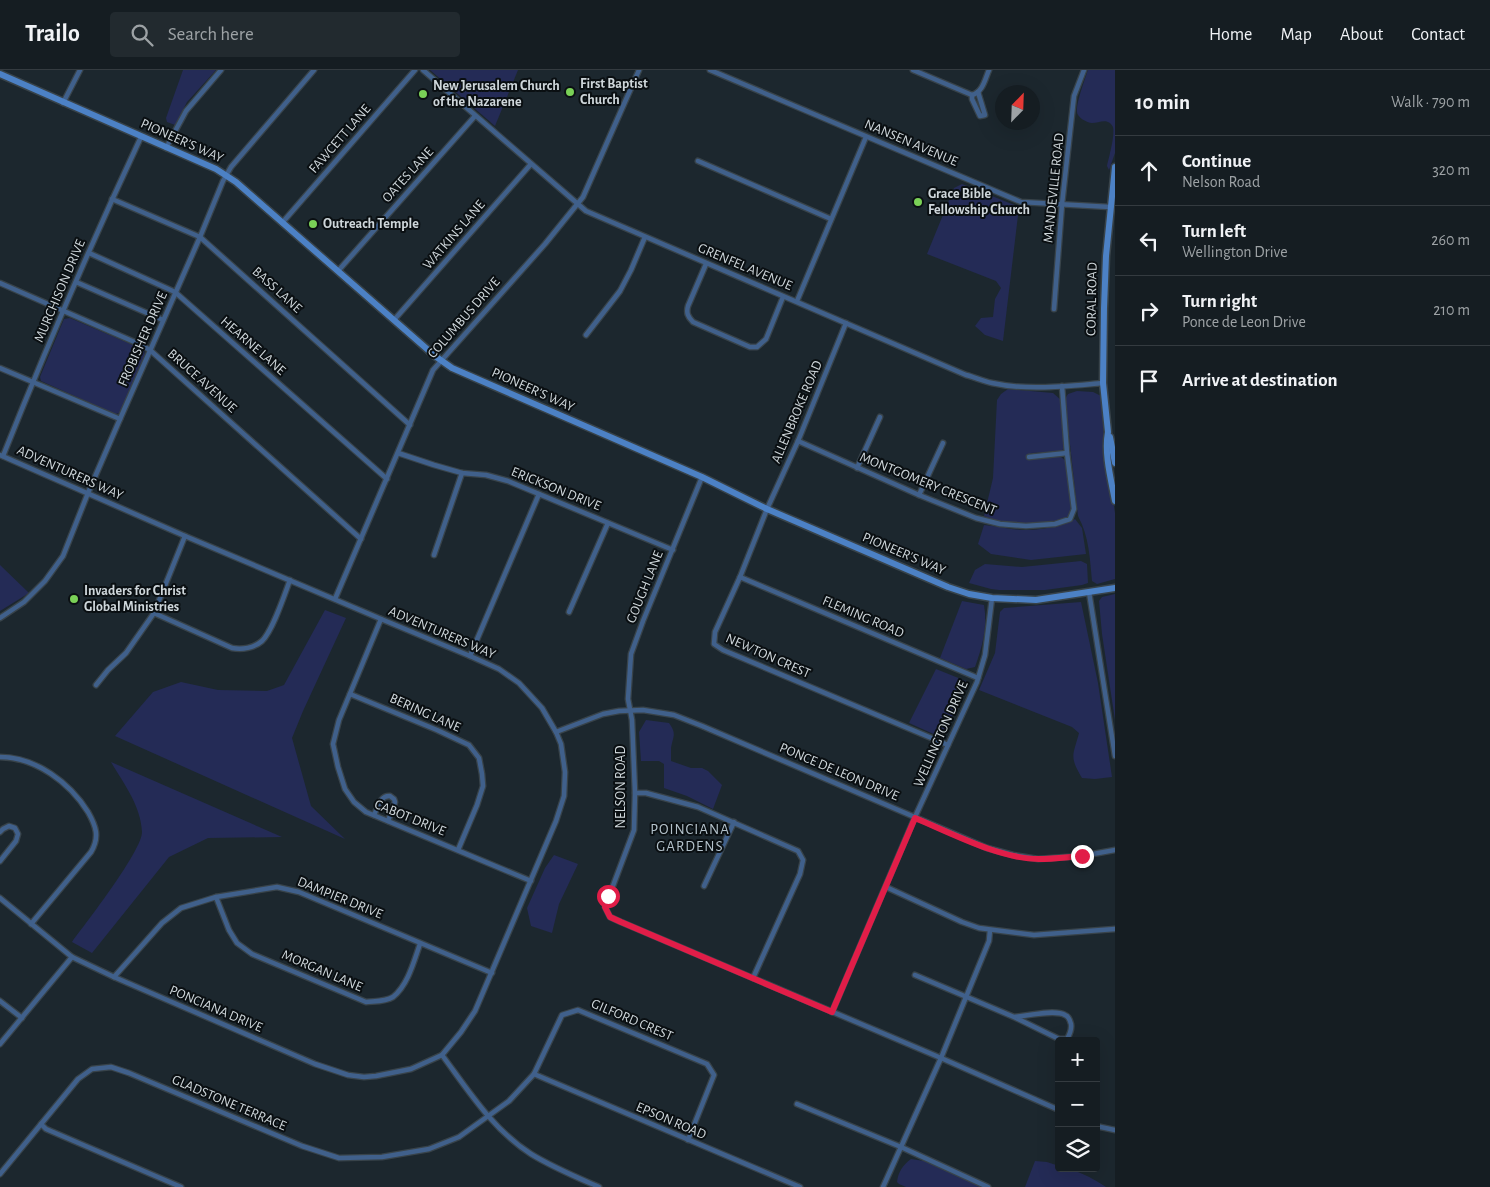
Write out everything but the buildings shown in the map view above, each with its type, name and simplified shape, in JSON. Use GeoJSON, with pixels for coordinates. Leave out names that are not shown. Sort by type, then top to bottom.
{"type":"FeatureCollection","features":[{"type":"Feature","properties":{"kind":"main road","name":"PIONEER'S WAY"},"geometry":{"type":"LineString","coordinates":[[0,74],[216,169],[236,182],[452,368],[702,477],[767,509],[948,587],[969,594],[992,598],[1036,600],[1115,588]]}},
{"type":"Feature","properties":{"kind":"main road","name":"CORAL ROAD"},"geometry":{"type":"LineString","coordinates":[[1115,167],[1106,256],[1103,383],[1115,463]]}},
{"type":"Feature","properties":{"kind":"main road","name":"CORAL ROAD"},"geometry":{"type":"LineString","coordinates":[[1110,437],[1108,457],[1115,501]]}},
{"type":"Feature","properties":{"kind":"street"},"geometry":{"type":"LineString","coordinates":[[63,103],[80,70]]}},
{"type":"Feature","properties":{"kind":"street"},"geometry":{"type":"LineString","coordinates":[[166,148],[186,111],[221,70]]}},
{"type":"Feature","properties":{"kind":"street","name":"FROBISHER DRIVE"},"geometry":{"type":"LineString","coordinates":[[0,618],[24,602],[45,581],[63,556],[88,493],[226,176],[231,167],[314,70]]}},
{"type":"Feature","properties":{"kind":"street","name":"FAWCETT LANE"},"geometry":{"type":"LineString","coordinates":[[282,223],[415,70]]}},
{"type":"Feature","properties":{"kind":"street","name":"GRENFEL AVENUE"},"geometry":{"type":"LineString","coordinates":[[423,70],[586,211],[706,264],[966,374],[992,383],[1018,387],[1103,383]]}},
{"type":"Feature","properties":{"kind":"street","name":"COLUMBUS DRIVE"},"geometry":{"type":"LineString","coordinates":[[335,599],[433,370],[578,205],[639,70]]}},
{"type":"Feature","properties":{"kind":"street","name":"NANSEN AVENUE"},"geometry":{"type":"LineString","coordinates":[[710,70],[1022,202],[1110,208]]}},
{"type":"Feature","properties":{"kind":"street"},"geometry":{"type":"LineString","coordinates":[[913,70],[972,95],[981,89],[989,70]]}},
{"type":"Feature","properties":{"kind":"street","name":"MANDEVILLE ROAD"},"geometry":{"type":"LineString","coordinates":[[1054,309],[1062,204],[1074,96],[1084,70]]}},
{"type":"Feature","properties":{"kind":"street"},"geometry":{"type":"LineString","coordinates":[[972,95],[980,116],[986,116],[978,92]]}},
{"type":"Feature","properties":{"kind":"street","name":"OATES LANE"},"geometry":{"type":"LineString","coordinates":[[338,271],[475,116]]}},
{"type":"Feature","properties":{"kind":"street","name":"MURCHISON DRIVE"},"geometry":{"type":"LineString","coordinates":[[1,455],[112,199],[141,137]]}},
{"type":"Feature","properties":{"kind":"street"},"geometry":{"type":"LineString","coordinates":[[797,301],[866,137]]}},
{"type":"Feature","properties":{"kind":"street"},"geometry":{"type":"LineString","coordinates":[[698,161],[831,219]]}},
{"type":"Feature","properties":{"kind":"street","name":"WATKINS LANE"},"geometry":{"type":"LineString","coordinates":[[394,320],[531,164]]}},
{"type":"Feature","properties":{"kind":"street","name":"BASS LANE"},"geometry":{"type":"LineString","coordinates":[[112,199],[200,237],[410,425]]}},
{"type":"Feature","properties":{"kind":"street"},"geometry":{"type":"LineString","coordinates":[[586,334],[620,291],[645,237]]}},
{"type":"Feature","properties":{"kind":"street","name":"HEARNE LANE"},"geometry":{"type":"LineString","coordinates":[[89,253],[175,292],[386,479]]}},
{"type":"Feature","properties":{"kind":"street"},"geometry":{"type":"LineString","coordinates":[[706,264],[688,306],[688,318],[693,322],[750,347],[757,347],[766,340],[783,296]]}},
{"type":"Feature","properties":{"kind":"street"},"geometry":{"type":"LineString","coordinates":[[76,282],[163,320]]}},
{"type":"Feature","properties":{"kind":"street","name":"BRUCE AVENUE"},"geometry":{"type":"LineString","coordinates":[[0,283],[150,350],[361,539]]}},
{"type":"Feature","properties":{"kind":"street","name":"ALLENBROKE ROAD"},"geometry":{"type":"LineString","coordinates":[[767,509],[798,441],[846,323]]}},
{"type":"Feature","properties":{"kind":"street"},"geometry":{"type":"LineString","coordinates":[[0,368],[120,419]]}},
{"type":"Feature","properties":{"kind":"street","name":"MONTGOMERY CRESCENT"},"geometry":{"type":"LineString","coordinates":[[798,441],[919,495],[976,518],[1000,524],[1026,526],[1055,524],[1070,519],[1074,509],[1067,454],[1062,386]]}},
{"type":"Feature","properties":{"kind":"street"},"geometry":{"type":"LineString","coordinates":[[857,468],[880,418]]}},
{"type":"Feature","properties":{"kind":"street"},"geometry":{"type":"LineString","coordinates":[[919,495],[943,442]]}},
{"type":"Feature","properties":{"kind":"street","name":"ERICKSON DRIVE"},"geometry":{"type":"LineString","coordinates":[[398,453],[462,473],[486,475],[508,480],[673,550]]}},
{"type":"Feature","properties":{"kind":"street"},"geometry":{"type":"LineString","coordinates":[[1029,456],[1067,454]]}},
{"type":"Feature","properties":{"kind":"street","name":"ADVENTURERS WAY"},"geometry":{"type":"LineString","coordinates":[[1,455],[185,536],[498,669],[519,683],[542,708],[561,744],[565,772],[564,796],[556,821],[475,1011],[442,1055]]}},
{"type":"Feature","properties":{"kind":"street"},"geometry":{"type":"LineString","coordinates":[[434,555],[462,473]]}},
{"type":"Feature","properties":{"kind":"street","name":"GOUGH LANE"},"geometry":{"type":"LineString","coordinates":[[630,711],[628,699],[631,654],[702,477]]}},
{"type":"Feature","properties":{"kind":"street"},"geometry":{"type":"LineString","coordinates":[[470,656],[540,494]]}},
{"type":"Feature","properties":{"kind":"street","name":"NEWTON CREST"},"geometry":{"type":"LineString","coordinates":[[767,509],[740,577],[715,632],[714,644],[723,650],[948,745]]}},
{"type":"Feature","properties":{"kind":"street"},"geometry":{"type":"LineString","coordinates":[[569,612],[608,523]]}},
{"type":"Feature","properties":{"kind":"street"},"geometry":{"type":"LineString","coordinates":[[96,685],[108,670],[126,653],[154,613],[185,536]]}},
{"type":"Feature","properties":{"kind":"street","name":"FLEMING ROAD"},"geometry":{"type":"LineString","coordinates":[[740,577],[978,678]]}},
{"type":"Feature","properties":{"kind":"street"},"geometry":{"type":"LineString","coordinates":[[154,613],[232,648],[243,649],[261,641],[268,632],[290,580]]}},
{"type":"Feature","properties":{"kind":"street"},"geometry":{"type":"LineString","coordinates":[[1089,592],[1115,756]]}},
{"type":"Feature","properties":{"kind":"street","name":"WELLINGTON DRIVE"},"geometry":{"type":"LineString","coordinates":[[832,1012],[915,818],[978,678],[985,655],[992,598]]}},
{"type":"Feature","properties":{"kind":"street","name":"CABOT DRIVE"},"geometry":{"type":"LineString","coordinates":[[381,619],[339,720],[333,744],[345,789],[354,802],[366,812],[531,880]]}},
{"type":"Feature","properties":{"kind":"street","name":"BERING LANE"},"geometry":{"type":"LineString","coordinates":[[350,694],[469,745],[479,758],[483,786],[458,850]]}},
{"type":"Feature","properties":{"kind":"street","name":"PONCE DE LEON DRIVE"},"geometry":{"type":"LineString","coordinates":[[556,732],[603,714],[643,710],[674,715],[987,848],[1038,859],[1082,856],[1115,850]]}},
{"type":"Feature","properties":{"kind":"street","name":"NELSON ROAD"},"geometry":{"type":"LineString","coordinates":[[630,711],[635,793],[634,830],[605,907],[610,917],[1055,1108]]}},
{"type":"Feature","properties":{"kind":"street"},"geometry":{"type":"LineString","coordinates":[[0,757],[10,757],[26,762],[59,779],[84,806],[96,830],[96,844],[91,852],[31,924]]}},
{"type":"Feature","properties":{"kind":"street"},"geometry":{"type":"LineString","coordinates":[[635,793],[646,793],[698,806],[798,851],[803,860],[800,874],[753,978]]}},
{"type":"Feature","properties":{"kind":"street"},"geometry":{"type":"LineString","coordinates":[[374,815],[381,798],[390,796],[395,802],[388,821]]}},
{"type":"Feature","properties":{"kind":"street"},"geometry":{"type":"LineString","coordinates":[[704,886],[734,822]]}},
{"type":"Feature","properties":{"kind":"street"},"geometry":{"type":"LineString","coordinates":[[0,832],[8,826],[15,828],[18,834],[16,841],[0,861]]}},
{"type":"Feature","properties":{"kind":"street","name":"DAMPIER DRIVE"},"geometry":{"type":"LineString","coordinates":[[114,977],[162,923],[181,908],[216,897],[278,887],[299,892],[492,973]]}},
{"type":"Feature","properties":{"kind":"street"},"geometry":{"type":"LineString","coordinates":[[886,887],[962,922],[990,930],[1034,935],[1115,929]]}},
{"type":"Feature","properties":{"kind":"street","name":"MORGAN LANE"},"geometry":{"type":"LineString","coordinates":[[216,897],[229,930],[237,943],[252,954],[366,1002],[383,1001],[393,997],[406,980],[420,944]]}},
{"type":"Feature","properties":{"kind":"street","name":"PONCIANA DRIVE"},"geometry":{"type":"LineString","coordinates":[[0,898],[72,957],[315,1064],[348,1075],[364,1077],[411,1069],[442,1055]]}},
{"type":"Feature","properties":{"kind":"street"},"geometry":{"type":"LineString","coordinates":[[884,1187],[941,1058],[989,942],[990,930]]}},
{"type":"Feature","properties":{"kind":"street"},"geometry":{"type":"LineString","coordinates":[[0,1044],[72,957]]}},
{"type":"Feature","properties":{"kind":"street"},"geometry":{"type":"LineString","coordinates":[[915,975],[1014,1017],[1059,1039],[1067,1039],[1072,1026],[1070,1019],[1064,1014],[1054,1013],[1014,1017]]}},
{"type":"Feature","properties":{"kind":"street"},"geometry":{"type":"LineString","coordinates":[[0,1001],[22,1018]]}},
{"type":"Feature","properties":{"kind":"street","name":"GILFORD CREST"},"geometry":{"type":"LineString","coordinates":[[488,1116],[509,1101],[534,1074],[562,1015],[578,1010],[707,1064],[714,1075],[688,1140]]}},
{"type":"Feature","properties":{"kind":"street"},"geometry":{"type":"LineString","coordinates":[[442,1055],[488,1116],[529,1152],[552,1166],[600,1187]]}},
{"type":"Feature","properties":{"kind":"street","name":"GLADSTONE TERRACE"},"geometry":{"type":"LineString","coordinates":[[0,1174],[78,1079],[92,1069],[111,1067],[129,1072],[302,1146],[339,1158],[382,1157],[429,1149],[459,1137],[488,1116]]}},
{"type":"Feature","properties":{"kind":"street","name":"EPSON ROAD"},"geometry":{"type":"LineString","coordinates":[[534,1074],[800,1187]]}},
{"type":"Feature","properties":{"kind":"street"},"geometry":{"type":"LineString","coordinates":[[797,1104],[901,1147],[988,1187]]}},
{"type":"Feature","properties":{"kind":"street"},"geometry":{"type":"LineString","coordinates":[[41,1124],[46,1129],[181,1187]]}},
{"type":"Feature","properties":{"kind":"street"},"geometry":{"type":"LineString","coordinates":[[1100,1127],[1115,1130]]}},
{"type":"Feature","properties":{"kind":"shaded area"},"geometry":{"type":"Polygon","coordinates":[[[183,70],[216,70],[187,102],[175,125],[167,122],[166,118],[183,70]]]}},
{"type":"Feature","properties":{"kind":"shaded area"},"geometry":{"type":"Polygon","coordinates":[[[430,70],[518,70],[495,126],[430,70]]]}},
{"type":"Feature","properties":{"kind":"shaded area"},"geometry":{"type":"Polygon","coordinates":[[[1088,70],[1115,70],[1115,153],[1109,170],[1107,166],[1113,141],[1113,127],[1106,121],[1088,122],[1077,114],[1079,97],[1088,70]]]}},
{"type":"Feature","properties":{"kind":"shaded area"},"geometry":{"type":"Polygon","coordinates":[[[962,184],[1019,207],[1003,341],[985,335],[975,326],[981,318],[993,317],[995,299],[1001,288],[996,281],[927,254],[954,188],[962,184]]]}},
{"type":"Feature","properties":{"kind":"shaded area"},"geometry":{"type":"Polygon","coordinates":[[[70,318],[144,351],[145,355],[120,413],[115,414],[41,381],[40,377],[64,319],[70,318]]]}},
{"type":"Feature","properties":{"kind":"shaded area"},"geometry":{"type":"Polygon","coordinates":[[[1008,389],[1053,393],[1061,400],[1064,447],[1062,451],[1031,453],[1026,457],[1028,460],[1043,457],[1061,457],[1067,462],[1073,509],[1070,516],[1054,523],[1004,523],[984,516],[993,478],[997,400],[1008,389]]]}},
{"type":"Feature","properties":{"kind":"shaded area"},"geometry":{"type":"Polygon","coordinates":[[[1077,391],[1093,392],[1101,396],[1104,439],[1115,513],[1115,579],[1097,584],[1092,581],[1087,540],[1078,516],[1065,399],[1068,394],[1077,391]]]}},
{"type":"Feature","properties":{"kind":"shaded area"},"geometry":{"type":"Polygon","coordinates":[[[1075,519],[1082,528],[1086,554],[1031,560],[991,554],[978,544],[984,525],[1030,530],[1058,526],[1075,519]]]}},
{"type":"Feature","properties":{"kind":"shaded area"},"geometry":{"type":"Polygon","coordinates":[[[1081,561],[1087,564],[1088,583],[1082,585],[1045,590],[999,590],[969,583],[975,570],[985,564],[1022,567],[1081,561]]]}},
{"type":"Feature","properties":{"kind":"shaded area"},"geometry":{"type":"Polygon","coordinates":[[[0,565],[29,593],[0,611],[0,565]]]}},
{"type":"Feature","properties":{"kind":"shaded area"},"geometry":{"type":"Polygon","coordinates":[[[1115,594],[1115,720],[1099,601],[1102,597],[1115,594]]]}},
{"type":"Feature","properties":{"kind":"shaded area"},"geometry":{"type":"Polygon","coordinates":[[[962,601],[984,605],[985,613],[984,637],[978,659],[975,667],[966,669],[940,658],[962,601]]]}},
{"type":"Feature","properties":{"kind":"shaded area"},"geometry":{"type":"Polygon","coordinates":[[[1081,602],[1098,683],[1112,777],[1082,778],[1075,765],[1073,756],[1079,733],[1072,727],[979,690],[995,653],[1000,612],[1004,608],[1081,602]]]}},
{"type":"Feature","properties":{"kind":"shaded area"},"geometry":{"type":"Polygon","coordinates":[[[325,610],[346,618],[292,738],[311,806],[345,839],[115,736],[153,692],[181,682],[218,690],[267,691],[284,685],[325,610]]]}},
{"type":"Feature","properties":{"kind":"shaded area"},"geometry":{"type":"Polygon","coordinates":[[[936,669],[966,681],[967,685],[943,736],[938,736],[909,723],[936,669]]]}},
{"type":"Feature","properties":{"kind":"shaded area"},"geometry":{"type":"Polygon","coordinates":[[[646,720],[669,723],[674,735],[671,761],[691,768],[702,768],[708,771],[722,785],[713,809],[687,796],[664,788],[664,764],[659,761],[641,761],[639,732],[646,720]]]}},
{"type":"Feature","properties":{"kind":"shaded area"},"geometry":{"type":"Polygon","coordinates":[[[111,762],[282,837],[208,838],[169,857],[92,953],[72,942],[124,870],[140,841],[142,832],[139,813],[111,762]]]}},
{"type":"Feature","properties":{"kind":"shaded area"},"geometry":{"type":"Polygon","coordinates":[[[554,855],[578,864],[559,904],[552,933],[531,926],[527,908],[545,868],[554,855]]]}},
{"type":"Feature","properties":{"kind":"shaded area"},"geometry":{"type":"Polygon","coordinates":[[[911,1159],[924,1161],[982,1187],[906,1187],[897,1182],[898,1175],[911,1159]]]}},
{"type":"Feature","properties":{"kind":"shaded area"},"geometry":{"type":"Polygon","coordinates":[[[1035,1161],[1055,1165],[1055,1172],[1077,1172],[1106,1187],[1025,1187],[1035,1161]]]}},
{"type":"Feature","properties":{"kind":"place","name":"First Baptist Church"},"geometry":{"type":"Point","coordinates":[570,92]}},
{"type":"Feature","properties":{"kind":"place","name":"New Jerusalem Church of the Nazarene"},"geometry":{"type":"Point","coordinates":[423,94]}},
{"type":"Feature","properties":{"kind":"place","name":"Grace Bible Fellowship Church"},"geometry":{"type":"Point","coordinates":[918,202]}},
{"type":"Feature","properties":{"kind":"place","name":"Outreach Temple"},"geometry":{"type":"Point","coordinates":[313,224]}},
{"type":"Feature","properties":{"kind":"place","name":"Invaders for Christ Global Ministries"},"geometry":{"type":"Point","coordinates":[74,599]}},
{"type":"Feature","properties":{"kind":"district","name":"POINCIANA GARDENS"},"geometry":{"type":"Point","coordinates":[690,838]}},
{"type":"Feature","properties":{"kind":"route"},"geometry":{"type":"LineString","coordinates":[[608,896],[605,907],[610,917],[832,1012],[915,818],[987,848],[1013,855],[1038,859],[1082,856]]}}]}
